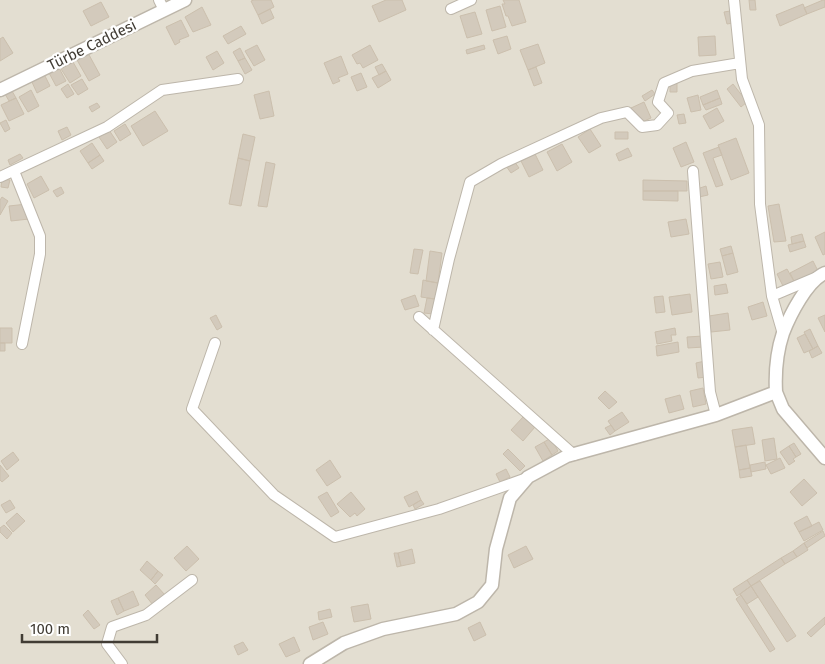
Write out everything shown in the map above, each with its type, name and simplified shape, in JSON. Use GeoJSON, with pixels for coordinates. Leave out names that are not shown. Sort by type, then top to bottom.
{"type":"FeatureCollection","features":[{"type":"Feature","properties":{"kind":"street","name":"Türbe Caddesi"},"geometry":{"type":"LineString","coordinates":[[0,90],[162,5],[185,0]]}},
{"type":"Feature","properties":{"kind":"street"},"geometry":{"type":"LineString","coordinates":[[451,9],[470,0]]}},
{"type":"Feature","properties":{"kind":"street"},"geometry":{"type":"LineString","coordinates":[[734,0],[742,79],[759,125],[760,204],[772,296],[783,334]]}},
{"type":"Feature","properties":{"kind":"street"},"geometry":{"type":"LineString","coordinates":[[433,330],[449,259],[470,182],[501,164],[600,118],[627,112],[642,127],[657,125],[668,113],[658,102],[664,83],[692,71],[740,63]]}},
{"type":"Feature","properties":{"kind":"street"},"geometry":{"type":"LineString","coordinates":[[0,177],[107,127],[162,90],[238,79]]}},
{"type":"Feature","properties":{"kind":"street"},"geometry":{"type":"LineString","coordinates":[[14,171],[40,236],[40,254],[22,344]]}},
{"type":"Feature","properties":{"kind":"street"},"geometry":{"type":"LineString","coordinates":[[693,171],[710,392],[716,415]]}},
{"type":"Feature","properties":{"kind":"street"},"geometry":{"type":"LineString","coordinates":[[772,296],[821,275]]}},
{"type":"Feature","properties":{"kind":"street"},"geometry":{"type":"LineString","coordinates":[[821,275],[800,298],[783,334],[775,374],[776,392],[783,409],[825,458]]}},
{"type":"Feature","properties":{"kind":"street"},"geometry":{"type":"LineString","coordinates":[[418,317],[574,454]]}},
{"type":"Feature","properties":{"kind":"street"},"geometry":{"type":"LineString","coordinates":[[215,343],[192,409],[274,495],[335,537],[438,509],[528,477],[567,456],[716,415],[776,392]]}},
{"type":"Feature","properties":{"kind":"street"},"geometry":{"type":"LineString","coordinates":[[310,664],[344,643],[383,629],[456,614],[478,602],[492,585],[496,549],[510,498],[528,477]]}},
{"type":"Feature","properties":{"kind":"street"},"geometry":{"type":"LineString","coordinates":[[122,664],[107,644],[112,626],[146,615],[192,580]]}},
{"type":"Feature","properties":{"kind":"shaded area"},"geometry":{"type":"Polygon","coordinates":[[[0,0],[825,0],[825,664],[0,664],[0,0]]]}},
{"type":"Feature","properties":{"kind":"building"},"geometry":{"type":"Polygon","coordinates":[[[271,0],[274,7],[258,15],[251,1],[271,0]]]}},
{"type":"Feature","properties":{"kind":"building"},"geometry":{"type":"Polygon","coordinates":[[[386,0],[402,0],[406,10],[379,22],[372,6],[386,0]]]}},
{"type":"Feature","properties":{"kind":"building"},"geometry":{"type":"Polygon","coordinates":[[[503,0],[519,0],[526,22],[512,26],[508,16],[506,16],[502,4],[505,4],[503,0]]]}},
{"type":"Feature","properties":{"kind":"building"},"geometry":{"type":"Polygon","coordinates":[[[749,0],[755,0],[756,10],[750,10],[749,0]]]}},
{"type":"Feature","properties":{"kind":"building"},"geometry":{"type":"Polygon","coordinates":[[[825,0],[825,7],[807,14],[804,8],[825,0]]]}},
{"type":"Feature","properties":{"kind":"building"},"geometry":{"type":"Polygon","coordinates":[[[101,2],[109,17],[91,26],[83,11],[101,2]]]}},
{"type":"Feature","properties":{"kind":"building"},"geometry":{"type":"Polygon","coordinates":[[[803,4],[807,14],[780,26],[776,15],[803,4]]]}},
{"type":"Feature","properties":{"kind":"building"},"geometry":{"type":"Polygon","coordinates":[[[500,6],[506,27],[492,31],[486,10],[500,6]]]}},
{"type":"Feature","properties":{"kind":"building"},"geometry":{"type":"Polygon","coordinates":[[[202,7],[211,25],[193,32],[185,17],[202,7]]]}},
{"type":"Feature","properties":{"kind":"building"},"geometry":{"type":"Polygon","coordinates":[[[270,9],[274,18],[262,24],[258,15],[270,9]]]}},
{"type":"Feature","properties":{"kind":"building"},"geometry":{"type":"Polygon","coordinates":[[[730,11],[733,23],[727,24],[724,12],[730,11]]]}},
{"type":"Feature","properties":{"kind":"building"},"geometry":{"type":"Polygon","coordinates":[[[475,12],[482,34],[467,38],[460,16],[475,12]]]}},
{"type":"Feature","properties":{"kind":"building"},"geometry":{"type":"Polygon","coordinates":[[[181,20],[189,36],[179,40],[180,42],[175,45],[166,27],[181,20]]]}},
{"type":"Feature","properties":{"kind":"building"},"geometry":{"type":"Polygon","coordinates":[[[241,26],[246,34],[228,44],[223,36],[241,26]]]}},
{"type":"Feature","properties":{"kind":"building"},"geometry":{"type":"Polygon","coordinates":[[[507,36],[511,49],[498,54],[493,40],[507,36]]]}},
{"type":"Feature","properties":{"kind":"building"},"geometry":{"type":"Polygon","coordinates":[[[715,36],[716,55],[699,56],[698,37],[715,36]]]}},
{"type":"Feature","properties":{"kind":"building"},"geometry":{"type":"Polygon","coordinates":[[[3,37],[13,53],[0,61],[0,39],[3,37]]]}},
{"type":"Feature","properties":{"kind":"building"},"geometry":{"type":"Polygon","coordinates":[[[538,44],[545,63],[528,70],[520,50],[538,44]]]}},
{"type":"Feature","properties":{"kind":"building"},"geometry":{"type":"Polygon","coordinates":[[[257,45],[265,60],[254,66],[245,51],[257,45]]]}},
{"type":"Feature","properties":{"kind":"building"},"geometry":{"type":"Polygon","coordinates":[[[370,45],[378,60],[363,68],[360,63],[357,64],[352,55],[370,45]]]}},
{"type":"Feature","properties":{"kind":"building"},"geometry":{"type":"Polygon","coordinates":[[[484,45],[485,49],[467,54],[466,50],[484,45]]]}},
{"type":"Feature","properties":{"kind":"building"},"geometry":{"type":"Polygon","coordinates":[[[240,48],[245,58],[238,61],[233,52],[240,48]]]}},
{"type":"Feature","properties":{"kind":"building"},"geometry":{"type":"Polygon","coordinates":[[[217,51],[224,63],[213,70],[206,57],[217,51]]]}},
{"type":"Feature","properties":{"kind":"building"},"geometry":{"type":"Polygon","coordinates":[[[88,53],[100,75],[89,81],[77,60],[88,53]]]}},
{"type":"Feature","properties":{"kind":"building"},"geometry":{"type":"Polygon","coordinates":[[[341,56],[348,74],[338,78],[340,81],[333,84],[324,63],[341,56]]]}},
{"type":"Feature","properties":{"kind":"building"},"geometry":{"type":"Polygon","coordinates":[[[245,58],[252,70],[245,74],[238,61],[245,58]]]}},
{"type":"Feature","properties":{"kind":"building"},"geometry":{"type":"Polygon","coordinates":[[[73,62],[81,76],[70,83],[61,69],[73,62]]]}},
{"type":"Feature","properties":{"kind":"building"},"geometry":{"type":"Polygon","coordinates":[[[382,64],[386,71],[379,75],[375,67],[382,64]]]}},
{"type":"Feature","properties":{"kind":"building"},"geometry":{"type":"Polygon","coordinates":[[[58,66],[66,81],[56,86],[48,71],[58,66]]]}},
{"type":"Feature","properties":{"kind":"building"},"geometry":{"type":"Polygon","coordinates":[[[536,67],[542,83],[534,86],[528,70],[536,67]]]}},
{"type":"Feature","properties":{"kind":"building"},"geometry":{"type":"Polygon","coordinates":[[[386,71],[391,80],[378,88],[372,78],[386,71]]]}},
{"type":"Feature","properties":{"kind":"building"},"geometry":{"type":"Polygon","coordinates":[[[361,73],[367,87],[357,91],[351,77],[361,73]]]}},
{"type":"Feature","properties":{"kind":"building"},"geometry":{"type":"Polygon","coordinates":[[[44,74],[50,86],[37,93],[31,80],[44,74]]]}},
{"type":"Feature","properties":{"kind":"building"},"geometry":{"type":"Polygon","coordinates":[[[82,79],[88,89],[78,95],[71,85],[82,79]]]}},
{"type":"Feature","properties":{"kind":"building"},"geometry":{"type":"Polygon","coordinates":[[[670,83],[677,83],[677,92],[670,92],[670,83]]]}},
{"type":"Feature","properties":{"kind":"building"},"geometry":{"type":"Polygon","coordinates":[[[68,84],[74,94],[67,98],[61,89],[68,84]]]}},
{"type":"Feature","properties":{"kind":"building"},"geometry":{"type":"Polygon","coordinates":[[[733,84],[747,102],[741,107],[727,89],[733,84]]]}},
{"type":"Feature","properties":{"kind":"building"},"geometry":{"type":"Polygon","coordinates":[[[31,90],[39,106],[28,112],[19,97],[31,90]]]}},
{"type":"Feature","properties":{"kind":"building"},"geometry":{"type":"Polygon","coordinates":[[[652,90],[655,94],[645,101],[642,96],[652,90]]]}},
{"type":"Feature","properties":{"kind":"building"},"geometry":{"type":"Polygon","coordinates":[[[717,90],[720,98],[703,105],[700,97],[717,90]]]}},
{"type":"Feature","properties":{"kind":"building"},"geometry":{"type":"Polygon","coordinates":[[[12,91],[16,98],[9,101],[5,94],[12,91]]]}},
{"type":"Feature","properties":{"kind":"building"},"geometry":{"type":"Polygon","coordinates":[[[269,91],[274,116],[260,119],[254,95],[269,91]]]}},
{"type":"Feature","properties":{"kind":"building"},"geometry":{"type":"Polygon","coordinates":[[[698,95],[701,110],[691,112],[687,98],[698,95]]]}},
{"type":"Feature","properties":{"kind":"building"},"geometry":{"type":"Polygon","coordinates":[[[16,98],[24,114],[9,121],[1,105],[16,98]]]}},
{"type":"Feature","properties":{"kind":"building"},"geometry":{"type":"Polygon","coordinates":[[[720,98],[722,104],[706,110],[703,105],[720,98]]]}},
{"type":"Feature","properties":{"kind":"building"},"geometry":{"type":"Polygon","coordinates":[[[644,102],[651,118],[638,124],[631,108],[644,102]]]}},
{"type":"Feature","properties":{"kind":"building"},"geometry":{"type":"Polygon","coordinates":[[[97,103],[100,107],[92,112],[89,107],[97,103]]]}},
{"type":"Feature","properties":{"kind":"building"},"geometry":{"type":"Polygon","coordinates":[[[717,108],[724,121],[710,129],[703,116],[717,108]]]}},
{"type":"Feature","properties":{"kind":"building"},"geometry":{"type":"Polygon","coordinates":[[[155,111],[168,131],[143,146],[131,126],[155,111]]]}},
{"type":"Feature","properties":{"kind":"building"},"geometry":{"type":"Polygon","coordinates":[[[684,114],[686,123],[679,124],[677,115],[684,114]]]}},
{"type":"Feature","properties":{"kind":"building"},"geometry":{"type":"Polygon","coordinates":[[[6,120],[10,129],[5,132],[0,123],[6,120]]]}},
{"type":"Feature","properties":{"kind":"building"},"geometry":{"type":"Polygon","coordinates":[[[125,124],[131,134],[120,141],[114,131],[125,124]]]}},
{"type":"Feature","properties":{"kind":"building"},"geometry":{"type":"Polygon","coordinates":[[[67,127],[71,135],[62,140],[58,131],[67,127]]]}},
{"type":"Feature","properties":{"kind":"building"},"geometry":{"type":"Polygon","coordinates":[[[590,129],[601,146],[589,153],[578,137],[590,129]]]}},
{"type":"Feature","properties":{"kind":"building"},"geometry":{"type":"Polygon","coordinates":[[[109,130],[117,142],[107,149],[99,137],[109,130]]]}},
{"type":"Feature","properties":{"kind":"building"},"geometry":{"type":"Polygon","coordinates":[[[615,132],[628,132],[628,139],[615,139],[615,132]]]}},
{"type":"Feature","properties":{"kind":"building"},"geometry":{"type":"Polygon","coordinates":[[[243,134],[255,137],[250,161],[238,158],[243,134]]]}},
{"type":"Feature","properties":{"kind":"building"},"geometry":{"type":"Polygon","coordinates":[[[736,138],[749,173],[731,180],[718,145],[736,138]]]}},
{"type":"Feature","properties":{"kind":"building"},"geometry":{"type":"Polygon","coordinates":[[[686,142],[694,162],[681,167],[673,148],[686,142]]]}},
{"type":"Feature","properties":{"kind":"building"},"geometry":{"type":"Polygon","coordinates":[[[92,143],[100,155],[88,163],[80,151],[92,143]]]}},
{"type":"Feature","properties":{"kind":"building"},"geometry":{"type":"Polygon","coordinates":[[[562,144],[572,162],[557,171],[547,152],[562,144]]]}},
{"type":"Feature","properties":{"kind":"building"},"geometry":{"type":"Polygon","coordinates":[[[719,147],[722,155],[713,158],[723,185],[716,187],[703,153],[719,147]]]}},
{"type":"Feature","properties":{"kind":"building"},"geometry":{"type":"Polygon","coordinates":[[[628,148],[632,156],[619,161],[616,154],[628,148]]]}},
{"type":"Feature","properties":{"kind":"building"},"geometry":{"type":"Polygon","coordinates":[[[20,154],[23,158],[10,165],[8,160],[20,154]]]}},
{"type":"Feature","properties":{"kind":"building"},"geometry":{"type":"Polygon","coordinates":[[[535,154],[543,170],[529,177],[521,161],[535,154]]]}},
{"type":"Feature","properties":{"kind":"building"},"geometry":{"type":"Polygon","coordinates":[[[100,155],[104,161],[92,169],[88,163],[100,155]]]}},
{"type":"Feature","properties":{"kind":"building"},"geometry":{"type":"Polygon","coordinates":[[[238,158],[250,161],[241,206],[229,204],[238,158]]]}},
{"type":"Feature","properties":{"kind":"building"},"geometry":{"type":"Polygon","coordinates":[[[514,161],[519,168],[511,173],[506,166],[514,161]]]}},
{"type":"Feature","properties":{"kind":"building"},"geometry":{"type":"Polygon","coordinates":[[[266,162],[275,164],[267,207],[258,206],[266,162]]]}},
{"type":"Feature","properties":{"kind":"building"},"geometry":{"type":"Polygon","coordinates":[[[41,176],[49,190],[34,198],[27,184],[41,176]]]}},
{"type":"Feature","properties":{"kind":"building"},"geometry":{"type":"Polygon","coordinates":[[[2,179],[10,180],[8,188],[1,187],[2,179]]]}},
{"type":"Feature","properties":{"kind":"building"},"geometry":{"type":"Polygon","coordinates":[[[643,180],[687,181],[687,191],[643,191],[643,180]]]}},
{"type":"Feature","properties":{"kind":"building"},"geometry":{"type":"Polygon","coordinates":[[[706,186],[708,195],[699,197],[697,189],[706,186]]]}},
{"type":"Feature","properties":{"kind":"building"},"geometry":{"type":"Polygon","coordinates":[[[61,187],[64,193],[57,197],[53,191],[61,187]]]}},
{"type":"Feature","properties":{"kind":"building"},"geometry":{"type":"Polygon","coordinates":[[[643,191],[678,191],[678,201],[643,200],[643,191]]]}},
{"type":"Feature","properties":{"kind":"building"},"geometry":{"type":"Polygon","coordinates":[[[2,197],[8,201],[0,215],[0,200],[2,197]]]}},
{"type":"Feature","properties":{"kind":"building"},"geometry":{"type":"Polygon","coordinates":[[[27,204],[29,219],[11,221],[9,206],[27,204]]]}},
{"type":"Feature","properties":{"kind":"building"},"geometry":{"type":"Polygon","coordinates":[[[779,204],[786,241],[774,242],[768,206],[779,204]]]}},
{"type":"Feature","properties":{"kind":"building"},"geometry":{"type":"Polygon","coordinates":[[[686,219],[689,234],[671,237],[668,222],[686,219]]]}},
{"type":"Feature","properties":{"kind":"building"},"geometry":{"type":"Polygon","coordinates":[[[825,232],[825,254],[823,255],[815,237],[825,232]]]}},
{"type":"Feature","properties":{"kind":"building"},"geometry":{"type":"Polygon","coordinates":[[[802,234],[804,241],[792,244],[791,237],[802,234]]]}},
{"type":"Feature","properties":{"kind":"building"},"geometry":{"type":"Polygon","coordinates":[[[804,241],[806,247],[790,252],[788,245],[804,241]]]}},
{"type":"Feature","properties":{"kind":"building"},"geometry":{"type":"Polygon","coordinates":[[[731,246],[733,253],[722,256],[720,249],[731,246]]]}},
{"type":"Feature","properties":{"kind":"building"},"geometry":{"type":"Polygon","coordinates":[[[414,249],[423,250],[418,274],[410,273],[414,249]]]}},
{"type":"Feature","properties":{"kind":"building"},"geometry":{"type":"Polygon","coordinates":[[[430,251],[442,253],[438,283],[426,281],[430,251]]]}},
{"type":"Feature","properties":{"kind":"building"},"geometry":{"type":"Polygon","coordinates":[[[733,253],[738,272],[727,275],[722,256],[733,253]]]}},
{"type":"Feature","properties":{"kind":"building"},"geometry":{"type":"Polygon","coordinates":[[[813,261],[819,273],[796,285],[790,273],[813,261]]]}},
{"type":"Feature","properties":{"kind":"building"},"geometry":{"type":"Polygon","coordinates":[[[720,262],[723,277],[711,279],[708,264],[720,262]]]}},
{"type":"Feature","properties":{"kind":"building"},"geometry":{"type":"Polygon","coordinates":[[[787,269],[796,285],[785,290],[777,274],[787,269]]]}},
{"type":"Feature","properties":{"kind":"building"},"geometry":{"type":"Polygon","coordinates":[[[423,280],[438,283],[435,299],[421,297],[423,280]]]}},
{"type":"Feature","properties":{"kind":"building"},"geometry":{"type":"Polygon","coordinates":[[[726,284],[728,293],[715,295],[714,286],[726,284]]]}},
{"type":"Feature","properties":{"kind":"building"},"geometry":{"type":"Polygon","coordinates":[[[690,294],[692,312],[672,315],[669,297],[690,294]]]}},
{"type":"Feature","properties":{"kind":"building"},"geometry":{"type":"Polygon","coordinates":[[[415,295],[419,306],[405,310],[401,300],[415,295]]]}},
{"type":"Feature","properties":{"kind":"building"},"geometry":{"type":"Polygon","coordinates":[[[663,296],[665,312],[656,313],[654,297],[663,296]]]}},
{"type":"Feature","properties":{"kind":"building"},"geometry":{"type":"Polygon","coordinates":[[[427,298],[435,299],[433,314],[424,313],[427,298]]]}},
{"type":"Feature","properties":{"kind":"building"},"geometry":{"type":"Polygon","coordinates":[[[763,302],[767,316],[752,320],[748,307],[763,302]]]}},
{"type":"Feature","properties":{"kind":"building"},"geometry":{"type":"Polygon","coordinates":[[[728,313],[730,330],[711,332],[709,316],[728,313]]]}},
{"type":"Feature","properties":{"kind":"building"},"geometry":{"type":"Polygon","coordinates":[[[216,315],[222,327],[217,330],[210,318],[216,315]]]}},
{"type":"Feature","properties":{"kind":"building"},"geometry":{"type":"Polygon","coordinates":[[[825,315],[825,332],[818,318],[825,315]]]}},
{"type":"Feature","properties":{"kind":"building"},"geometry":{"type":"Polygon","coordinates":[[[0,328],[12,328],[12,343],[0,343],[0,328]]]}},
{"type":"Feature","properties":{"kind":"building"},"geometry":{"type":"Polygon","coordinates":[[[675,328],[676,335],[671,335],[672,341],[657,344],[655,332],[675,328]]]}},
{"type":"Feature","properties":{"kind":"building"},"geometry":{"type":"Polygon","coordinates":[[[810,329],[818,346],[813,349],[804,332],[810,329]]]}},
{"type":"Feature","properties":{"kind":"building"},"geometry":{"type":"Polygon","coordinates":[[[805,334],[813,349],[804,353],[797,338],[805,334]]]}},
{"type":"Feature","properties":{"kind":"building"},"geometry":{"type":"Polygon","coordinates":[[[703,336],[704,347],[688,348],[687,337],[703,336]]]}},
{"type":"Feature","properties":{"kind":"building"},"geometry":{"type":"Polygon","coordinates":[[[678,342],[679,352],[657,356],[656,346],[678,342]]]}},
{"type":"Feature","properties":{"kind":"building"},"geometry":{"type":"Polygon","coordinates":[[[0,343],[5,343],[5,351],[0,351],[0,343]]]}},
{"type":"Feature","properties":{"kind":"building"},"geometry":{"type":"Polygon","coordinates":[[[818,346],[822,353],[812,358],[809,351],[818,346]]]}},
{"type":"Feature","properties":{"kind":"building"},"geometry":{"type":"Polygon","coordinates":[[[705,361],[707,377],[698,378],[696,363],[705,361]]]}},
{"type":"Feature","properties":{"kind":"building"},"geometry":{"type":"Polygon","coordinates":[[[703,388],[706,404],[693,407],[690,391],[703,388]]]}},
{"type":"Feature","properties":{"kind":"building"},"geometry":{"type":"Polygon","coordinates":[[[605,391],[617,402],[609,409],[598,398],[605,391]]]}},
{"type":"Feature","properties":{"kind":"building"},"geometry":{"type":"Polygon","coordinates":[[[680,395],[684,409],[669,413],[665,399],[680,395]]]}},
{"type":"Feature","properties":{"kind":"building"},"geometry":{"type":"Polygon","coordinates":[[[622,412],[629,422],[615,431],[608,421],[622,412]]]}},
{"type":"Feature","properties":{"kind":"building"},"geometry":{"type":"Polygon","coordinates":[[[523,417],[535,427],[523,441],[511,430],[523,417]]]}},
{"type":"Feature","properties":{"kind":"building"},"geometry":{"type":"Polygon","coordinates":[[[611,425],[615,431],[610,435],[605,428],[611,425]]]}},
{"type":"Feature","properties":{"kind":"building"},"geometry":{"type":"Polygon","coordinates":[[[752,427],[755,444],[735,447],[732,430],[752,427]]]}},
{"type":"Feature","properties":{"kind":"building"},"geometry":{"type":"Polygon","coordinates":[[[551,438],[558,451],[552,455],[544,442],[551,438]]]}},
{"type":"Feature","properties":{"kind":"building"},"geometry":{"type":"Polygon","coordinates":[[[774,438],[777,459],[765,461],[762,440],[774,438]]]}},
{"type":"Feature","properties":{"kind":"building"},"geometry":{"type":"Polygon","coordinates":[[[544,442],[552,455],[543,461],[535,447],[544,442]]]}},
{"type":"Feature","properties":{"kind":"building"},"geometry":{"type":"Polygon","coordinates":[[[794,443],[801,454],[796,457],[789,446],[794,443]]]}},
{"type":"Feature","properties":{"kind":"building"},"geometry":{"type":"Polygon","coordinates":[[[746,445],[750,468],[739,470],[735,447],[746,445]]]}},
{"type":"Feature","properties":{"kind":"building"},"geometry":{"type":"Polygon","coordinates":[[[789,446],[796,457],[793,459],[795,461],[789,465],[780,452],[789,446]]]}},
{"type":"Feature","properties":{"kind":"building"},"geometry":{"type":"Polygon","coordinates":[[[508,449],[525,466],[520,471],[503,454],[508,449]]]}},
{"type":"Feature","properties":{"kind":"building"},"geometry":{"type":"Polygon","coordinates":[[[13,452],[19,460],[7,470],[1,461],[13,452]]]}},
{"type":"Feature","properties":{"kind":"building"},"geometry":{"type":"Polygon","coordinates":[[[780,458],[785,468],[771,474],[766,465],[780,458]]]}},
{"type":"Feature","properties":{"kind":"building"},"geometry":{"type":"Polygon","coordinates":[[[330,460],[341,477],[327,486],[316,470],[330,460]]]}},
{"type":"Feature","properties":{"kind":"building"},"geometry":{"type":"Polygon","coordinates":[[[765,462],[766,469],[751,472],[750,465],[765,462]]]}},
{"type":"Feature","properties":{"kind":"building"},"geometry":{"type":"Polygon","coordinates":[[[0,465],[9,476],[2,482],[0,480],[0,465]]]}},
{"type":"Feature","properties":{"kind":"building"},"geometry":{"type":"Polygon","coordinates":[[[750,468],[752,476],[740,478],[739,470],[750,468]]]}},
{"type":"Feature","properties":{"kind":"building"},"geometry":{"type":"Polygon","coordinates":[[[506,469],[510,477],[500,482],[496,474],[506,469]]]}},
{"type":"Feature","properties":{"kind":"building"},"geometry":{"type":"Polygon","coordinates":[[[804,479],[817,493],[802,506],[790,492],[804,479]]]}},
{"type":"Feature","properties":{"kind":"building"},"geometry":{"type":"Polygon","coordinates":[[[417,491],[421,500],[409,507],[404,497],[417,491]]]}},
{"type":"Feature","properties":{"kind":"building"},"geometry":{"type":"Polygon","coordinates":[[[327,492],[339,512],[331,517],[318,497],[327,492]]]}},
{"type":"Feature","properties":{"kind":"building"},"geometry":{"type":"Polygon","coordinates":[[[351,492],[365,509],[357,516],[355,513],[350,517],[337,504],[351,492]]]}},
{"type":"Feature","properties":{"kind":"building"},"geometry":{"type":"Polygon","coordinates":[[[10,500],[15,508],[6,513],[1,505],[10,500]]]}},
{"type":"Feature","properties":{"kind":"building"},"geometry":{"type":"Polygon","coordinates":[[[421,500],[424,504],[415,509],[413,505],[421,500]]]}},
{"type":"Feature","properties":{"kind":"building"},"geometry":{"type":"Polygon","coordinates":[[[17,513],[25,521],[13,532],[6,523],[17,513]]]}},
{"type":"Feature","properties":{"kind":"building"},"geometry":{"type":"Polygon","coordinates":[[[807,516],[812,526],[799,532],[794,523],[807,516]]]}},
{"type":"Feature","properties":{"kind":"building"},"geometry":{"type":"Polygon","coordinates":[[[819,522],[823,530],[804,541],[799,532],[819,522]]]}},
{"type":"Feature","properties":{"kind":"building"},"geometry":{"type":"Polygon","coordinates":[[[4,525],[12,533],[7,539],[0,532],[0,528],[4,525]]]}},
{"type":"Feature","properties":{"kind":"building"},"geometry":{"type":"Polygon","coordinates":[[[823,531],[825,536],[807,548],[804,543],[823,531]]]}},
{"type":"Feature","properties":{"kind":"building"},"geometry":{"type":"Polygon","coordinates":[[[804,543],[808,550],[797,557],[793,551],[804,543]]]}},
{"type":"Feature","properties":{"kind":"building"},"geometry":{"type":"Polygon","coordinates":[[[187,546],[199,559],[186,571],[174,558],[187,546]]]}},
{"type":"Feature","properties":{"kind":"building"},"geometry":{"type":"Polygon","coordinates":[[[526,546],[533,559],[514,568],[508,555],[526,546]]]}},
{"type":"Feature","properties":{"kind":"building"},"geometry":{"type":"Polygon","coordinates":[[[412,549],[415,563],[401,566],[398,553],[412,549]]]}},
{"type":"Feature","properties":{"kind":"building"},"geometry":{"type":"Polygon","coordinates":[[[793,551],[797,557],[785,564],[781,558],[793,551]]]}},
{"type":"Feature","properties":{"kind":"building"},"geometry":{"type":"Polygon","coordinates":[[[394,553],[398,553],[401,566],[397,567],[394,553]]]}},
{"type":"Feature","properties":{"kind":"building"},"geometry":{"type":"Polygon","coordinates":[[[781,558],[785,564],[751,586],[747,580],[781,558]]]}},
{"type":"Feature","properties":{"kind":"building"},"geometry":{"type":"Polygon","coordinates":[[[147,561],[158,571],[151,580],[140,570],[147,561]]]}},
{"type":"Feature","properties":{"kind":"building"},"geometry":{"type":"Polygon","coordinates":[[[158,571],[163,575],[155,584],[151,580],[158,571]]]}},
{"type":"Feature","properties":{"kind":"building"},"geometry":{"type":"Polygon","coordinates":[[[747,580],[751,586],[737,596],[733,589],[747,580]]]}},
{"type":"Feature","properties":{"kind":"building"},"geometry":{"type":"Polygon","coordinates":[[[760,581],[796,636],[787,642],[751,586],[760,581]]]}},
{"type":"Feature","properties":{"kind":"building"},"geometry":{"type":"Polygon","coordinates":[[[156,585],[165,595],[153,605],[145,595],[156,585]]]}},
{"type":"Feature","properties":{"kind":"building"},"geometry":{"type":"Polygon","coordinates":[[[751,586],[758,597],[747,604],[740,594],[751,586]]]}},
{"type":"Feature","properties":{"kind":"building"},"geometry":{"type":"Polygon","coordinates":[[[133,591],[139,605],[124,611],[118,598],[133,591]]]}},
{"type":"Feature","properties":{"kind":"building"},"geometry":{"type":"Polygon","coordinates":[[[741,595],[775,649],[770,652],[736,599],[741,595]]]}},
{"type":"Feature","properties":{"kind":"building"},"geometry":{"type":"Polygon","coordinates":[[[118,598],[124,611],[117,615],[111,601],[118,598]]]}},
{"type":"Feature","properties":{"kind":"building"},"geometry":{"type":"Polygon","coordinates":[[[368,604],[371,619],[354,622],[351,607],[368,604]]]}},
{"type":"Feature","properties":{"kind":"building"},"geometry":{"type":"Polygon","coordinates":[[[330,609],[332,617],[319,620],[318,612],[330,609]]]}},
{"type":"Feature","properties":{"kind":"building"},"geometry":{"type":"Polygon","coordinates":[[[88,610],[100,625],[94,629],[83,615],[88,610]]]}},
{"type":"Feature","properties":{"kind":"building"},"geometry":{"type":"Polygon","coordinates":[[[825,617],[825,624],[811,637],[807,633],[825,617]]]}},
{"type":"Feature","properties":{"kind":"building"},"geometry":{"type":"Polygon","coordinates":[[[323,622],[328,634],[313,640],[309,627],[323,622]]]}},
{"type":"Feature","properties":{"kind":"building"},"geometry":{"type":"Polygon","coordinates":[[[480,622],[486,635],[474,641],[468,628],[480,622]]]}},
{"type":"Feature","properties":{"kind":"building"},"geometry":{"type":"Polygon","coordinates":[[[294,637],[300,651],[286,657],[279,644],[294,637]]]}},
{"type":"Feature","properties":{"kind":"building"},"geometry":{"type":"Polygon","coordinates":[[[243,642],[248,650],[238,655],[234,646],[243,642]]]}}]}
